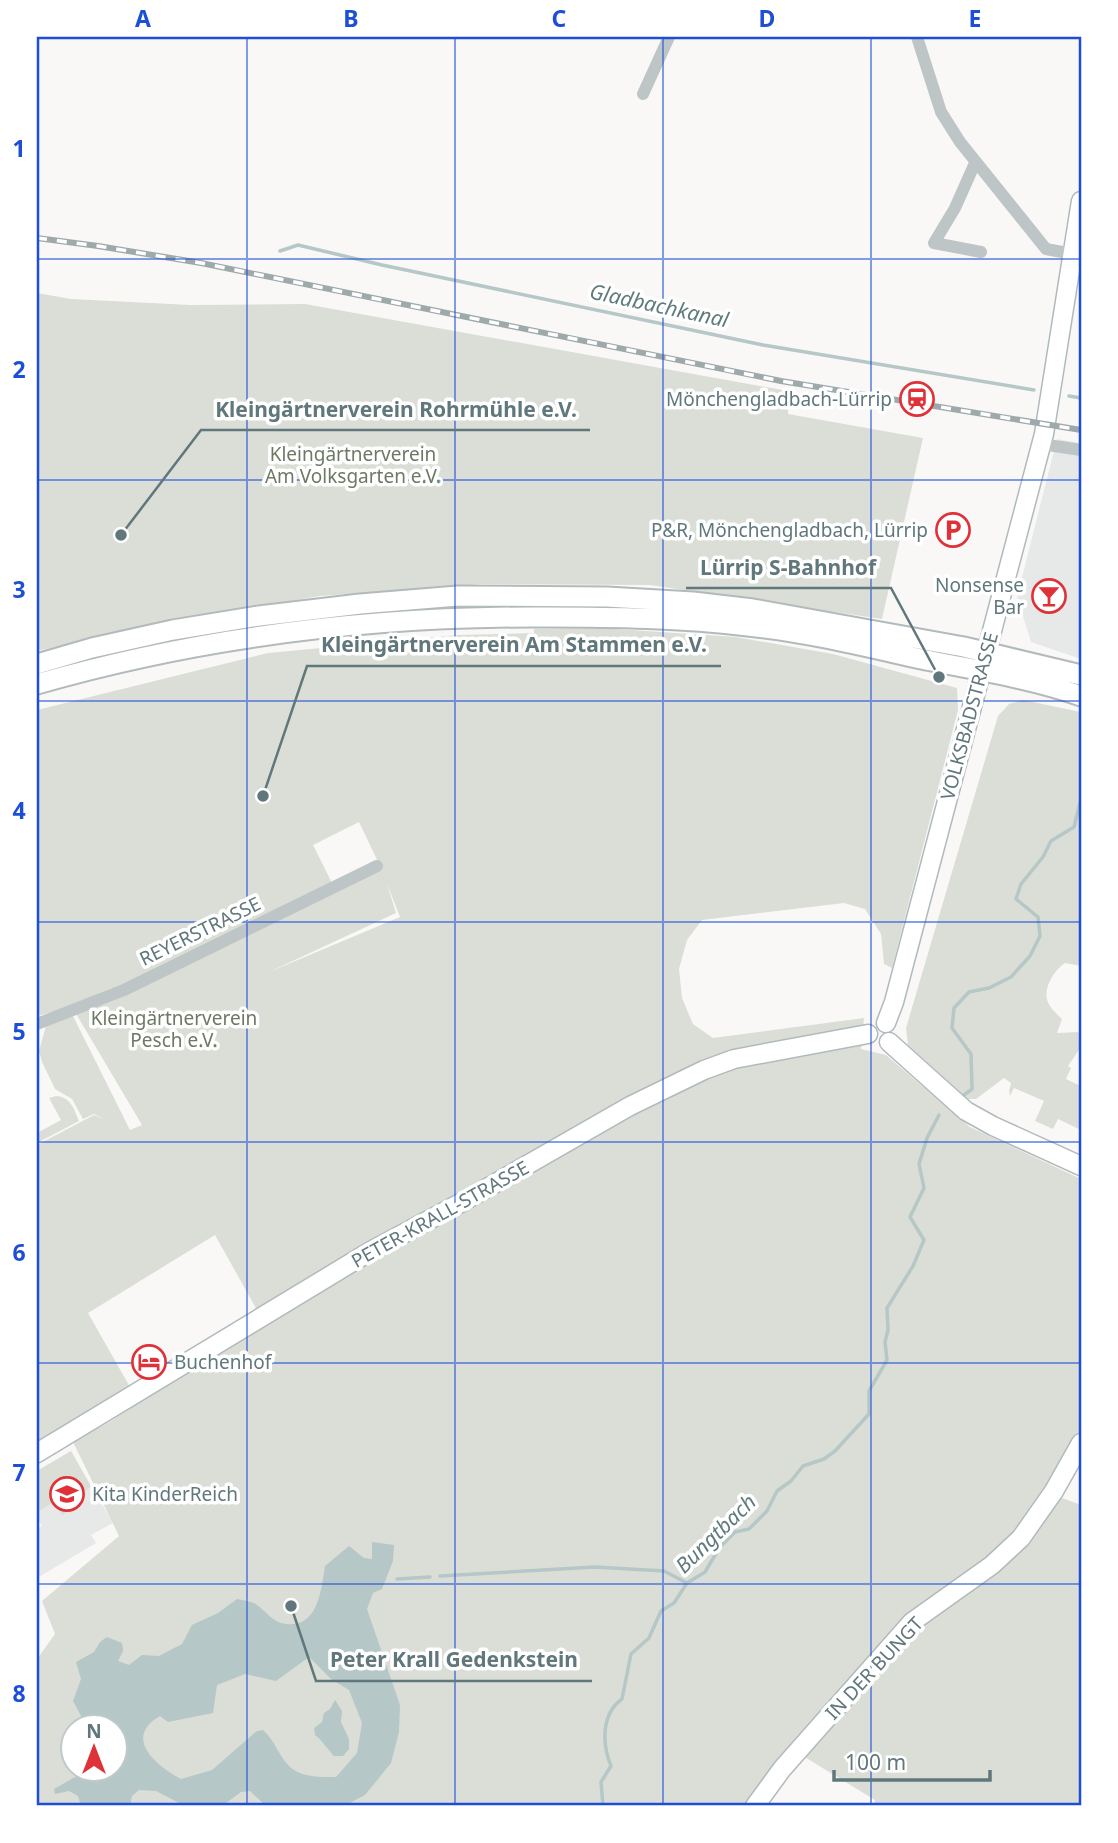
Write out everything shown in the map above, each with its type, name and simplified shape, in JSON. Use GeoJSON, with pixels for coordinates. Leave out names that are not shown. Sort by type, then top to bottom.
{"type":"FeatureCollection","features":[{"type":"Feature","properties":{"kind":"main road"},"geometry":{"type":"LineString","coordinates":[[37,664],[92,648],[173,630],[259,615],[458,596],[607,597],[693,602],[752,609],[984,662],[1081,696]]}},
{"type":"Feature","properties":{"kind":"main road"},"geometry":{"type":"LineString","coordinates":[[37,684],[165,652],[261,635],[362,622],[463,617],[692,620],[752,626],[1081,675]]}},
{"type":"Feature","properties":{"kind":"street"},"geometry":{"type":"LineString","coordinates":[[643,94],[669,37]]}},
{"type":"Feature","properties":{"kind":"street"},"geometry":{"type":"LineString","coordinates":[[918,37],[941,112],[975,163],[1046,249],[1073,254]]}},
{"type":"Feature","properties":{"kind":"street"},"geometry":{"type":"LineString","coordinates":[[975,163],[955,208],[934,243],[981,252]]}},
{"type":"Feature","properties":{"kind":"street","name":"VOLKSBADSTRASSE"},"geometry":{"type":"LineString","coordinates":[[886,1023],[1041,444],[1075,278],[1073,254],[1081,201]]}},
{"type":"Feature","properties":{"kind":"street"},"geometry":{"type":"LineString","coordinates":[[1041,444],[1081,450]]}},
{"type":"Feature","properties":{"kind":"street","name":"REYERSTRASSE"},"geometry":{"type":"LineString","coordinates":[[37,1024],[124,990],[377,866]]}},
{"type":"Feature","properties":{"kind":"street"},"geometry":{"type":"LineString","coordinates":[[886,1023],[892,1032],[889,1042],[876,1045],[868,1034],[874,1024],[886,1023]]}},
{"type":"Feature","properties":{"kind":"street","name":"PETER-KRALL-STRASSE"},"geometry":{"type":"LineString","coordinates":[[37,1453],[369,1252],[630,1106],[704,1070],[734,1059],[868,1034]]}},
{"type":"Feature","properties":{"kind":"street"},"geometry":{"type":"LineString","coordinates":[[889,1042],[966,1111],[1081,1166]]}},
{"type":"Feature","properties":{"kind":"street","name":"IN DER BUNGT"},"geometry":{"type":"LineString","coordinates":[[755,1806],[782,1769],[912,1622],[992,1565],[1021,1538],[1054,1491],[1081,1443]]}},
{"type":"Feature","properties":{"kind":"shaded area"},"geometry":{"type":"Polygon","coordinates":[[[1057,439],[1081,443],[1081,659],[1031,642],[1017,597],[1057,439]]]}},
{"type":"Feature","properties":{"kind":"shaded area","name":"Kita KinderReich"},"geometry":{"type":"Polygon","coordinates":[[[71,1451],[113,1523],[91,1535],[96,1543],[37,1578],[37,1529],[42,1526],[37,1518],[37,1471],[71,1451]]]}},
{"type":"Feature","properties":{"kind":"shaded area"},"geometry":{"type":"Polygon","coordinates":[[[372,1542],[394,1545],[393,1561],[382,1589],[373,1593],[367,1609],[400,1705],[399,1732],[391,1763],[365,1795],[344,1806],[266,1806],[250,1791],[241,1792],[222,1806],[185,1806],[156,1791],[139,1790],[132,1796],[130,1806],[81,1806],[78,1796],[69,1791],[55,1794],[54,1789],[63,1784],[130,1784],[130,1714],[80,1714],[73,1701],[81,1679],[76,1662],[94,1652],[100,1642],[107,1637],[122,1643],[123,1651],[118,1661],[129,1665],[142,1655],[159,1656],[182,1644],[192,1625],[218,1613],[237,1599],[254,1603],[281,1623],[303,1621],[310,1616],[319,1597],[325,1566],[349,1546],[364,1558],[372,1559],[372,1542]],[[309,1657],[276,1681],[245,1674],[217,1685],[213,1713],[168,1722],[160,1716],[149,1724],[144,1733],[144,1742],[147,1751],[162,1767],[181,1779],[212,1770],[257,1731],[263,1730],[294,1770],[311,1776],[336,1777],[357,1753],[362,1723],[349,1690],[331,1679],[309,1657]]]}},
{"type":"Feature","properties":{"kind":"shaded area"},"geometry":{"type":"Polygon","coordinates":[[[335,1700],[342,1711],[341,1722],[349,1739],[349,1749],[343,1756],[334,1756],[315,1735],[314,1728],[322,1722],[324,1713],[335,1700]]]}},
{"type":"Feature","properties":{"kind":"green space","name":"Kleingärtnerverein Am Volksgarten e.V."},"geometry":{"type":"Polygon","coordinates":[[[37,293],[71,299],[191,305],[305,304],[788,391],[788,414],[923,438],[882,619],[650,585],[482,584],[320,596],[196,617],[37,651],[37,293]]]}},
{"type":"Feature","properties":{"kind":"green space","name":"Kleingärtnerverein Pesch e.V."},"geometry":{"type":"Polygon","coordinates":[[[601,628],[736,637],[833,654],[957,688],[958,710],[892,968],[884,964],[881,934],[865,909],[844,903],[702,920],[687,940],[679,969],[682,998],[693,1024],[713,1038],[864,1018],[861,1049],[886,1055],[970,1127],[1081,1179],[1081,1440],[1057,1496],[1081,1505],[1081,1806],[873,1806],[875,1800],[798,1753],[753,1806],[37,1806],[37,1659],[55,1634],[42,1601],[119,1536],[73,1442],[111,1421],[266,1316],[257,1310],[215,1235],[88,1313],[130,1387],[37,1441],[37,1145],[94,1115],[103,1119],[94,1114],[83,1119],[72,1099],[55,1089],[39,1051],[47,1022],[72,1014],[130,1130],[142,1125],[72,1007],[37,1016],[37,710],[268,653],[458,635],[534,633],[534,629],[601,628]],[[359,822],[313,845],[332,883],[381,868],[359,822]],[[387,884],[396,913],[269,972],[400,917],[387,884]]]}},
{"type":"Feature","properties":{"kind":"green space"},"geometry":{"type":"Polygon","coordinates":[[[1023,700],[1081,712],[1081,966],[1065,963],[1060,967],[1049,982],[1046,995],[1050,1006],[1062,1019],[1057,1033],[1078,1032],[1081,1036],[1081,1047],[1068,1066],[1071,1068],[1066,1079],[1081,1086],[1081,1130],[1058,1119],[1053,1129],[1035,1121],[1044,1101],[1014,1088],[1010,1096],[1011,1083],[1004,1078],[976,1099],[968,1099],[908,1045],[906,1028],[998,716],[1009,704],[1023,700]]]}},
{"type":"Feature","properties":{"kind":"green space"},"geometry":{"type":"Polygon","coordinates":[[[56,1096],[69,1101],[79,1121],[37,1143],[37,1133],[61,1120],[49,1098],[56,1096]]]}},
{"type":"Feature","properties":{"kind":"green space"},"geometry":{"type":"Polygon","coordinates":[[[71,1451],[91,1487],[77,1495],[82,1503],[62,1515],[54,1502],[37,1512],[37,1471],[71,1451]]]}},
{"type":"Feature","properties":{"kind":"waterway","name":"Gladbachkanal"},"geometry":{"type":"LineString","coordinates":[[280,251],[298,245],[763,345],[1034,390]]}},
{"type":"Feature","properties":{"kind":"waterway","name":"Gladbachkanal"},"geometry":{"type":"LineString","coordinates":[[1069,396],[1081,398]]}},
{"type":"Feature","properties":{"kind":"waterway","name":"Bungtbach"},"geometry":{"type":"LineString","coordinates":[[964,1095],[972,1089],[971,1054],[952,1028],[954,1008],[969,992],[989,988],[1011,977],[1030,956],[1040,936],[1038,917],[1016,899],[1021,884],[1043,857],[1051,841],[1074,827],[1081,799]]}},
{"type":"Feature","properties":{"kind":"waterway","name":"Bungtbach"},"geometry":{"type":"LineString","coordinates":[[603,1806],[601,1782],[611,1766],[605,1730],[610,1713],[622,1699],[631,1654],[649,1638],[661,1611],[674,1603],[687,1583],[705,1572],[720,1547],[735,1532],[749,1529],[767,1511],[777,1491],[791,1481],[803,1466],[824,1459],[835,1451],[869,1414],[869,1391],[887,1360],[887,1308],[913,1266],[924,1240],[910,1217],[924,1188],[919,1164],[927,1138],[939,1115]]}},
{"type":"Feature","properties":{"kind":"waterway"},"geometry":{"type":"LineString","coordinates":[[440,1576],[595,1567],[664,1571],[687,1583]]}},
{"type":"Feature","properties":{"kind":"waterway"},"geometry":{"type":"LineString","coordinates":[[397,1579],[430,1577]]}},
{"type":"Feature","properties":{"kind":"railway"},"geometry":{"type":"LineString","coordinates":[[37,238],[201,263],[781,381],[1081,430]]}},
{"type":"Feature","properties":{"kind":"place","name":"Mönchengladbach-Lürrip"},"geometry":{"type":"Point","coordinates":[917,399]}},
{"type":"Feature","properties":{"kind":"place","name":"P&R, Mönchengladbach, Lürrip"},"geometry":{"type":"Point","coordinates":[953,530]}},
{"type":"Feature","properties":{"kind":"place","name":"Kleingärtnerverein Rohrmühle e.V."},"geometry":{"type":"Point","coordinates":[121,535]}},
{"type":"Feature","properties":{"kind":"place","name":"Nonsense Bar"},"geometry":{"type":"Point","coordinates":[1049,596]}},
{"type":"Feature","properties":{"kind":"place","name":"Lürrip S-Bahnhof"},"geometry":{"type":"Point","coordinates":[939,677]}},
{"type":"Feature","properties":{"kind":"place","name":"Kleingärtnerverein Am Stammen e.V."},"geometry":{"type":"Point","coordinates":[263,796]}},
{"type":"Feature","properties":{"kind":"place","name":"Buchenhof"},"geometry":{"type":"Point","coordinates":[149,1362]}},
{"type":"Feature","properties":{"kind":"place","name":"Kita KinderReich"},"geometry":{"type":"Point","coordinates":[67,1494]}},
{"type":"Feature","properties":{"kind":"place","name":"Peter Krall Gedenkstein"},"geometry":{"type":"Point","coordinates":[291,1606]}}]}
